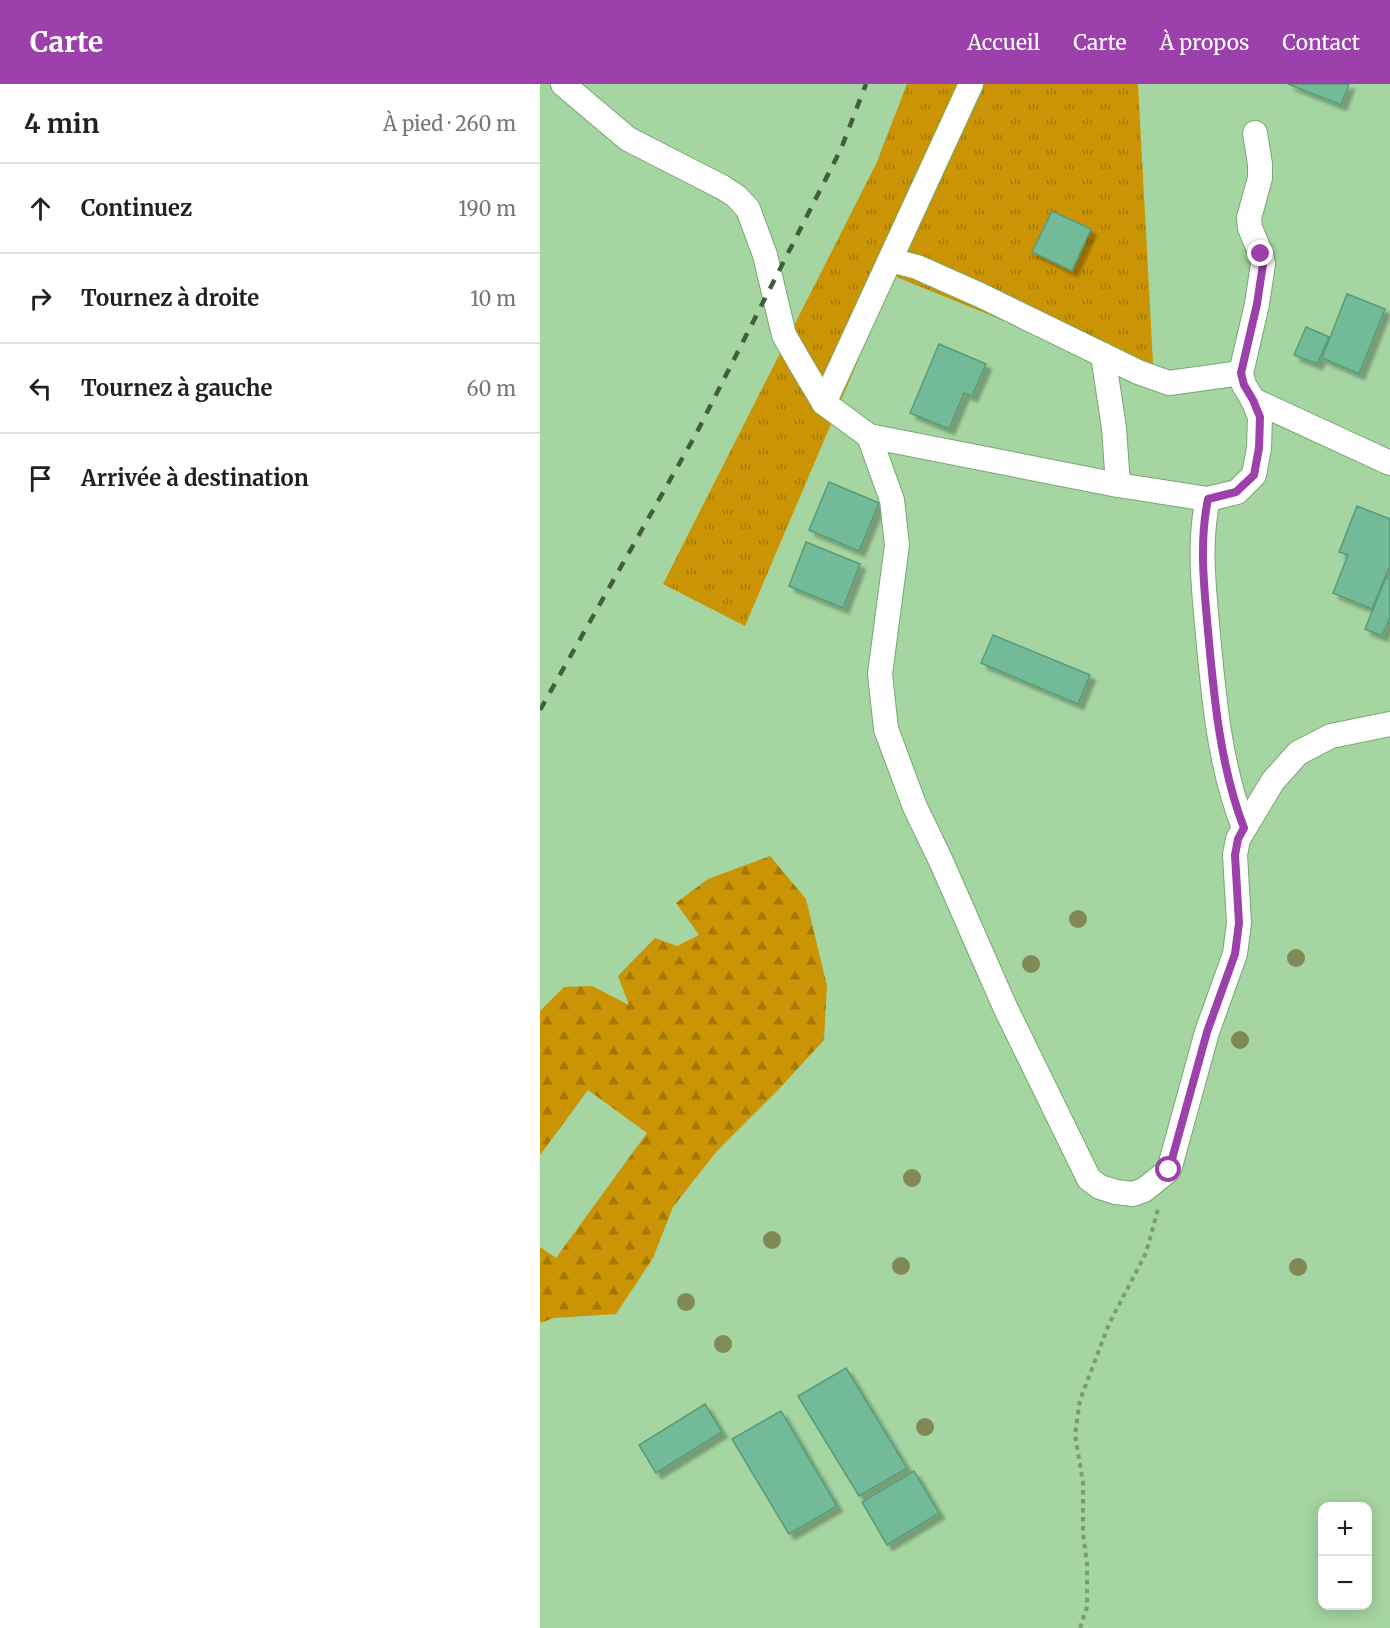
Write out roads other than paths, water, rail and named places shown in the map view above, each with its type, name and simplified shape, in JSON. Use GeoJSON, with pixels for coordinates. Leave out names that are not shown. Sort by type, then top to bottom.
{"type":"FeatureCollection","features":[{"type":"Feature","properties":{"kind":"street"},"geometry":{"type":"LineString","coordinates":[[563,84],[628,139],[736,196],[748,209],[765,255],[784,335],[824,403],[868,436],[1118,485],[1208,499],[1236,492],[1254,475],[1259,448],[1260,417],[1244,385],[1241,373],[1257,304],[1263,264],[1250,228],[1249,218],[1260,178],[1260,164],[1254,133]]}},
{"type":"Feature","properties":{"kind":"street"},"geometry":{"type":"LineString","coordinates":[[824,403],[971,84]]}},
{"type":"Feature","properties":{"kind":"street"},"geometry":{"type":"LineString","coordinates":[[890,260],[917,267],[981,295],[1138,372],[1169,383],[1241,373]]}},
{"type":"Feature","properties":{"kind":"street"},"geometry":{"type":"LineString","coordinates":[[1103,355],[1114,428],[1118,485]]}},
{"type":"Feature","properties":{"kind":"street"},"geometry":{"type":"LineString","coordinates":[[1253,400],[1390,463]]}},
{"type":"Feature","properties":{"kind":"street"},"geometry":{"type":"LineString","coordinates":[[868,436],[892,500],[897,544],[880,674],[886,729],[915,807],[1005,1007],[1089,1179],[1100,1187],[1133,1194],[1144,1190],[1169,1170],[1207,1032],[1235,954],[1239,923],[1235,855],[1238,839],[1272,781],[1298,753],[1331,736],[1390,724]]}},
{"type":"Feature","properties":{"kind":"street"},"geometry":{"type":"LineString","coordinates":[[1208,499],[1203,541],[1204,592],[1213,688],[1234,804],[1244,828]]}},
{"type":"Feature","properties":{"kind":"railway"},"geometry":{"type":"LineString","coordinates":[[540,710],[696,434],[841,149],[866,84]]}}]}
